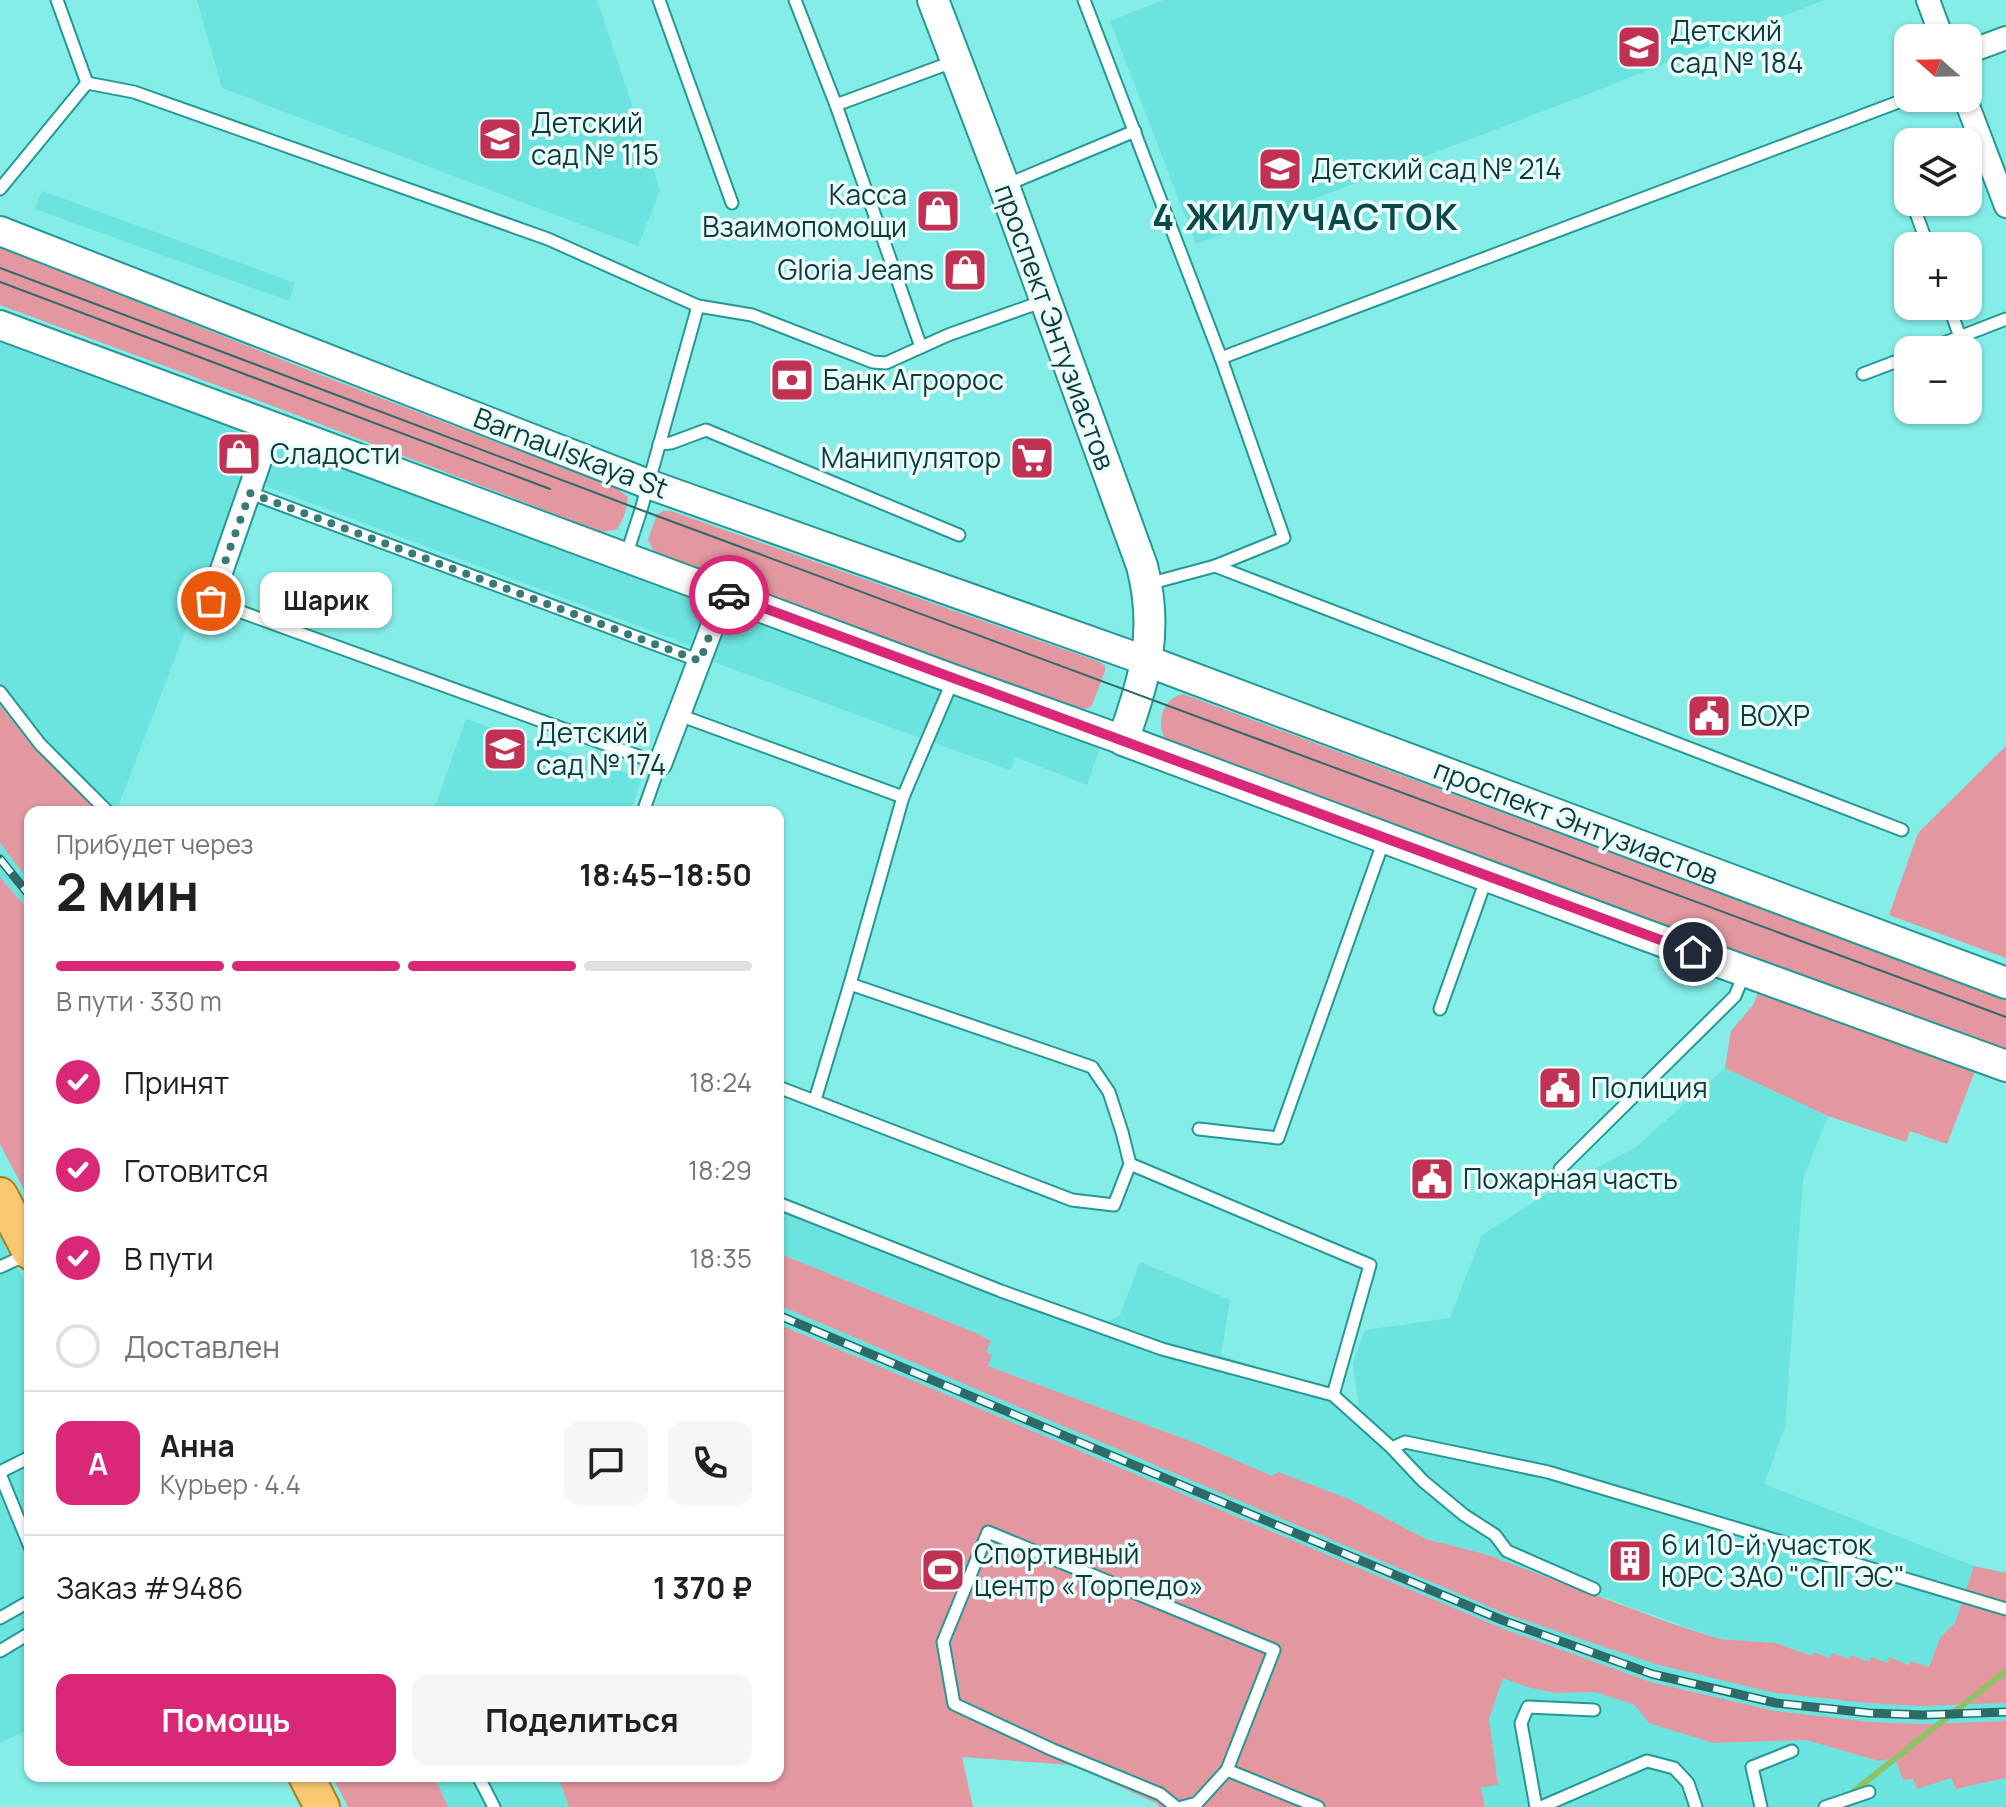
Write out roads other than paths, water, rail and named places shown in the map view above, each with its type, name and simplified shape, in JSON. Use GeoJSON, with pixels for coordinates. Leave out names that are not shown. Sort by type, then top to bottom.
{"type":"FeatureCollection","features":[{"type":"Feature","properties":{"kind":"main road","name":"проспект Энтузиастов"},"geometry":{"type":"LineString","coordinates":[[933,0],[1004,186],[1147,584],[1150,621],[1147,661],[1139,696],[1123,740]]}},
{"type":"Feature","properties":{"kind":"main road","name":"проспект Энтузиастов"},"geometry":{"type":"LineString","coordinates":[[1147,661],[2006,983]]}},
{"type":"Feature","properties":{"kind":"main road"},"geometry":{"type":"LineString","coordinates":[[1123,740],[2006,1066]]}},
{"type":"Feature","properties":{"kind":"main road"},"geometry":{"type":"LineString","coordinates":[[0,1195],[24,1241]]}},
{"type":"Feature","properties":{"kind":"main road"},"geometry":{"type":"LineString","coordinates":[[309,1782],[322,1807]]}},
{"type":"Feature","properties":{"kind":"street"},"geometry":{"type":"LineString","coordinates":[[1928,0],[1937,24]]}},
{"type":"Feature","properties":{"kind":"street"},"geometry":{"type":"LineString","coordinates":[[1982,47],[2006,38]]}},
{"type":"Feature","properties":{"kind":"street"},"geometry":{"type":"LineString","coordinates":[[1970,112],[2006,206]]}},
{"type":"Feature","properties":{"kind":"street","name":"Barnaulskaya St"},"geometry":{"type":"LineString","coordinates":[[0,231],[648,484],[1147,661]]}},
{"type":"Feature","properties":{"kind":"street"},"geometry":{"type":"LineString","coordinates":[[0,325],[1123,740]]}},
{"type":"Feature","properties":{"kind":"street"},"geometry":{"type":"LineString","coordinates":[[211,601],[272,426]]}},
{"type":"Feature","properties":{"kind":"street"},"geometry":{"type":"LineString","coordinates":[[660,764],[725,593]]}},
{"type":"Feature","properties":{"kind":"lane"},"geometry":{"type":"LineString","coordinates":[[57,0],[87,83]]}},
{"type":"Feature","properties":{"kind":"lane"},"geometry":{"type":"LineString","coordinates":[[659,0],[732,203]]}},
{"type":"Feature","properties":{"kind":"lane"},"geometry":{"type":"LineString","coordinates":[[795,0],[836,105],[921,347]]}},
{"type":"Feature","properties":{"kind":"lane"},"geometry":{"type":"LineString","coordinates":[[1084,0],[1221,358],[1284,538],[1215,566],[1147,584]]}},
{"type":"Feature","properties":{"kind":"lane"},"geometry":{"type":"LineString","coordinates":[[836,105],[956,61]]}},
{"type":"Feature","properties":{"kind":"lane"},"geometry":{"type":"LineString","coordinates":[[0,189],[87,83]]}},
{"type":"Feature","properties":{"kind":"lane"},"geometry":{"type":"LineString","coordinates":[[87,83],[134,92],[548,239],[698,306],[752,315],[873,362],[886,363],[948,335],[1045,300]]}},
{"type":"Feature","properties":{"kind":"lane"},"geometry":{"type":"LineString","coordinates":[[1221,358],[1894,104]]}},
{"type":"Feature","properties":{"kind":"lane"},"geometry":{"type":"LineString","coordinates":[[1004,186],[1135,131]]}},
{"type":"Feature","properties":{"kind":"lane"},"geometry":{"type":"LineString","coordinates":[[626,556],[698,306]]}},
{"type":"Feature","properties":{"kind":"lane"},"geometry":{"type":"LineString","coordinates":[[1963,336],[2006,319]]}},
{"type":"Feature","properties":{"kind":"lane"},"geometry":{"type":"LineString","coordinates":[[1863,374],[1894,362]]}},
{"type":"Feature","properties":{"kind":"lane"},"geometry":{"type":"LineString","coordinates":[[659,444],[671,443],[706,430],[959,535]]}},
{"type":"Feature","properties":{"kind":"lane"},"geometry":{"type":"LineString","coordinates":[[250,493],[700,661]]}},
{"type":"Feature","properties":{"kind":"lane"},"geometry":{"type":"LineString","coordinates":[[1215,566],[1902,830]]}},
{"type":"Feature","properties":{"kind":"lane"},"geometry":{"type":"LineString","coordinates":[[211,601],[660,764],[645,806]]}},
{"type":"Feature","properties":{"kind":"lane"},"geometry":{"type":"LineString","coordinates":[[815,1100],[903,797],[953,679]]}},
{"type":"Feature","properties":{"kind":"lane"},"geometry":{"type":"LineString","coordinates":[[0,692],[40,744],[102,806]]}},
{"type":"Feature","properties":{"kind":"lane"},"geometry":{"type":"LineString","coordinates":[[679,715],[903,797]]}},
{"type":"Feature","properties":{"kind":"lane"},"geometry":{"type":"LineString","coordinates":[[1199,1129],[1278,1138],[1385,838]]}},
{"type":"Feature","properties":{"kind":"lane"},"geometry":{"type":"LineString","coordinates":[[1440,1009],[1488,876]]}},
{"type":"Feature","properties":{"kind":"lane"},"geometry":{"type":"LineString","coordinates":[[1560,1169],[1735,996],[1745,971]]}},
{"type":"Feature","properties":{"kind":"lane"},"geometry":{"type":"LineString","coordinates":[[784,1089],[1072,1200],[1114,1205],[1130,1164],[1109,1092],[1092,1067],[850,984]]}},
{"type":"Feature","properties":{"kind":"lane"},"geometry":{"type":"LineString","coordinates":[[1130,1164],[1370,1265],[1333,1395]]}},
{"type":"Feature","properties":{"kind":"lane"},"geometry":{"type":"LineString","coordinates":[[784,1205],[1001,1291],[1162,1349],[1333,1395],[1392,1448],[1423,1481],[1464,1515],[1495,1535],[1507,1551],[1594,1589]]}},
{"type":"Feature","properties":{"kind":"lane"},"geometry":{"type":"LineString","coordinates":[[0,1267],[24,1255]]}},
{"type":"Feature","properties":{"kind":"lane"},"geometry":{"type":"LineString","coordinates":[[1392,1448],[1405,1442],[1548,1472],[2006,1609]]}},
{"type":"Feature","properties":{"kind":"lane"},"geometry":{"type":"LineString","coordinates":[[24,1460],[0,1473],[24,1532]]}},
{"type":"Feature","properties":{"kind":"lane"},"geometry":{"type":"LineString","coordinates":[[988,1532],[1274,1650],[1227,1770],[1197,1803],[1179,1807],[1160,1794],[1053,1750],[954,1704],[943,1642],[988,1532]]}},
{"type":"Feature","properties":{"kind":"lane"},"geometry":{"type":"LineString","coordinates":[[0,1618],[24,1604]]}},
{"type":"Feature","properties":{"kind":"lane"},"geometry":{"type":"LineString","coordinates":[[0,1651],[24,1637]]}},
{"type":"Feature","properties":{"kind":"lane"},"geometry":{"type":"LineString","coordinates":[[1594,1710],[1528,1707],[1521,1723],[1539,1807],[1647,1761],[1674,1768],[1688,1783],[1695,1806]]}},
{"type":"Feature","properties":{"kind":"lane"},"geometry":{"type":"LineString","coordinates":[[1761,1807],[1752,1767],[1792,1751]]}},
{"type":"Feature","properties":{"kind":"lane"},"geometry":{"type":"LineString","coordinates":[[1227,1770],[1318,1807]]}},
{"type":"Feature","properties":{"kind":"lane"},"geometry":{"type":"LineString","coordinates":[[481,1782],[494,1807]]}},
{"type":"Feature","properties":{"kind":"lane"},"geometry":{"type":"LineString","coordinates":[[1825,1807],[1869,1792]]}},
{"type":"Feature","properties":{"kind":"waterway"},"geometry":{"type":"LineString","coordinates":[[1849,1795],[2006,1671]]}},
{"type":"Feature","properties":{"kind":"tram line"},"geometry":{"type":"LineString","coordinates":[[0,268],[641,510],[2006,1017]]}},
{"type":"Feature","properties":{"kind":"tram line"},"geometry":{"type":"LineString","coordinates":[[0,282],[550,489]]}},
{"type":"Feature","properties":{"kind":"railway"},"geometry":{"type":"LineString","coordinates":[[0,859],[24,889]]}},
{"type":"Feature","properties":{"kind":"railway"},"geometry":{"type":"LineString","coordinates":[[784,1318],[1502,1620],[1652,1674],[1776,1703],[1869,1713],[2006,1712]]}},
{"type":"Feature","properties":{"kind":"place","name":"Детский сад № 184"},"geometry":{"type":"Point","coordinates":[1639,47]}},
{"type":"Feature","properties":{"kind":"place","name":"Детский сад № 115"},"geometry":{"type":"Point","coordinates":[500,139]}},
{"type":"Feature","properties":{"kind":"place","name":"Детский сад № 214"},"geometry":{"type":"Point","coordinates":[1280,169]}},
{"type":"Feature","properties":{"kind":"place","name":"Касса Взаимопомощи"},"geometry":{"type":"Point","coordinates":[938,211]}},
{"type":"Feature","properties":{"kind":"place","name":"Gloria Jeans"},"geometry":{"type":"Point","coordinates":[965,270]}},
{"type":"Feature","properties":{"kind":"place","name":"Банк Агророс"},"geometry":{"type":"Point","coordinates":[792,380]}},
{"type":"Feature","properties":{"kind":"place","name":"Сладости"},"geometry":{"type":"Point","coordinates":[239,454]}},
{"type":"Feature","properties":{"kind":"place","name":"Манипулятор"},"geometry":{"type":"Point","coordinates":[1032,458]}},
{"type":"Feature","properties":{"kind":"place","name":"Шарик"},"geometry":{"type":"Point","coordinates":[211,601]}},
{"type":"Feature","properties":{"kind":"place","name":"ВОХР"},"geometry":{"type":"Point","coordinates":[1709,716]}},
{"type":"Feature","properties":{"kind":"place","name":"Детский сад № 174"},"geometry":{"type":"Point","coordinates":[505,749]}},
{"type":"Feature","properties":{"kind":"place","name":"Полиция"},"geometry":{"type":"Point","coordinates":[1560,1088]}},
{"type":"Feature","properties":{"kind":"place","name":"Пожарная часть"},"geometry":{"type":"Point","coordinates":[1432,1179]}},
{"type":"Feature","properties":{"kind":"place","name":"6 и 10-й участок ЮРС ЗАО \"СПГЭС\""},"geometry":{"type":"Point","coordinates":[1630,1561]}},
{"type":"Feature","properties":{"kind":"place","name":"Спортивный центр «Торпедо»"},"geometry":{"type":"Point","coordinates":[943,1570]}},
{"type":"Feature","properties":{"kind":"district","name":"4 ЖИЛУЧАСТОК"},"geometry":{"type":"Point","coordinates":[1306,217]}}]}
